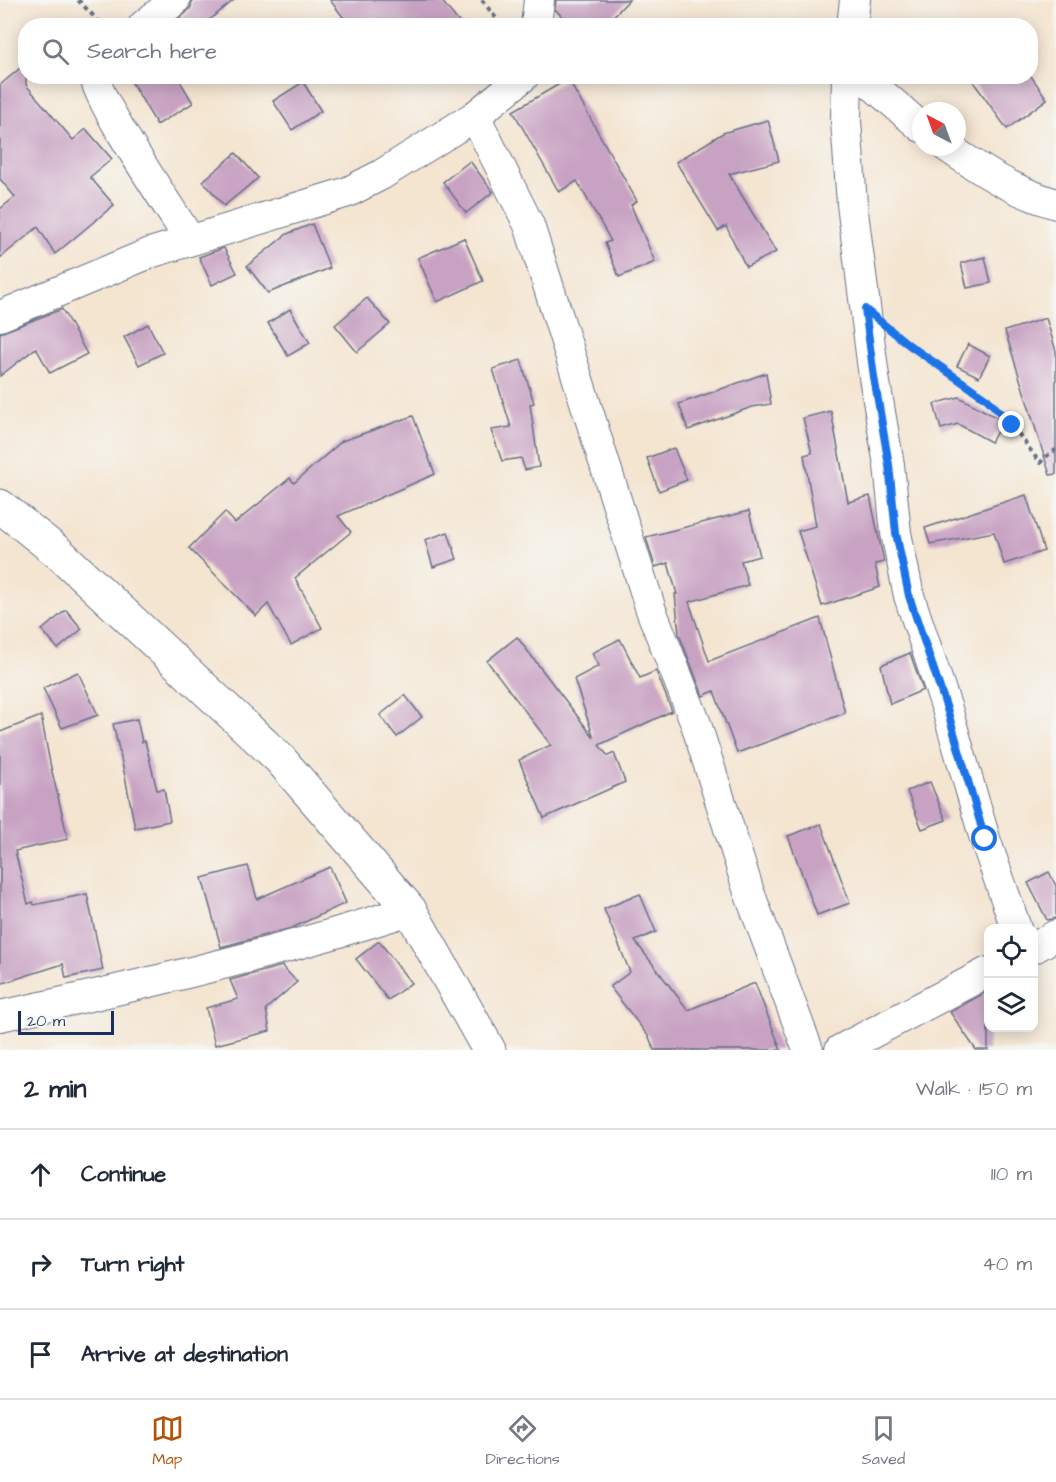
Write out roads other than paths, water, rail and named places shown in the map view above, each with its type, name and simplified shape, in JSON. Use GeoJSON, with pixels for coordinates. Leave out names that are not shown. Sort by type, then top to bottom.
{"type":"FeatureCollection","features":[{"type":"Feature","properties":{"kind":"street"},"geometry":{"type":"LineString","coordinates":[[153,18],[175,0]]}},
{"type":"Feature","properties":{"kind":"street"},"geometry":{"type":"LineString","coordinates":[[537,18],[539,0]]}},
{"type":"Feature","properties":{"kind":"street"},"geometry":{"type":"LineString","coordinates":[[853,18],[855,0]]}},
{"type":"Feature","properties":{"kind":"street"},"geometry":{"type":"LineString","coordinates":[[96,84],[110,111],[190,240]]}},
{"type":"Feature","properties":{"kind":"street"},"geometry":{"type":"LineString","coordinates":[[0,316],[150,253],[348,192],[412,157],[475,116],[514,84]]}},
{"type":"Feature","properties":{"kind":"street"},"geometry":{"type":"LineString","coordinates":[[847,84],[846,133],[852,204],[874,377],[889,465],[896,533],[909,596],[947,709],[985,839],[1015,924]]}},
{"type":"Feature","properties":{"kind":"street"},"geometry":{"type":"LineString","coordinates":[[871,84],[912,119]]}},
{"type":"Feature","properties":{"kind":"street"},"geometry":{"type":"LineString","coordinates":[[475,116],[529,225],[651,610],[696,724],[749,892],[808,1050]]}},
{"type":"Feature","properties":{"kind":"street"},"geometry":{"type":"LineString","coordinates":[[960,156],[990,176],[1029,195],[1056,204]]}},
{"type":"Feature","properties":{"kind":"street"},"geometry":{"type":"LineString","coordinates":[[0,506],[60,554],[280,759],[410,910],[489,1050]]}},
{"type":"Feature","properties":{"kind":"street"},"geometry":{"type":"LineString","coordinates":[[0,1016],[253,957],[410,910]]}},
{"type":"Feature","properties":{"kind":"street"},"geometry":{"type":"LineString","coordinates":[[1038,946],[1056,935]]}},
{"type":"Feature","properties":{"kind":"street"},"geometry":{"type":"LineString","coordinates":[[840,1050],[984,974]]}}]}
